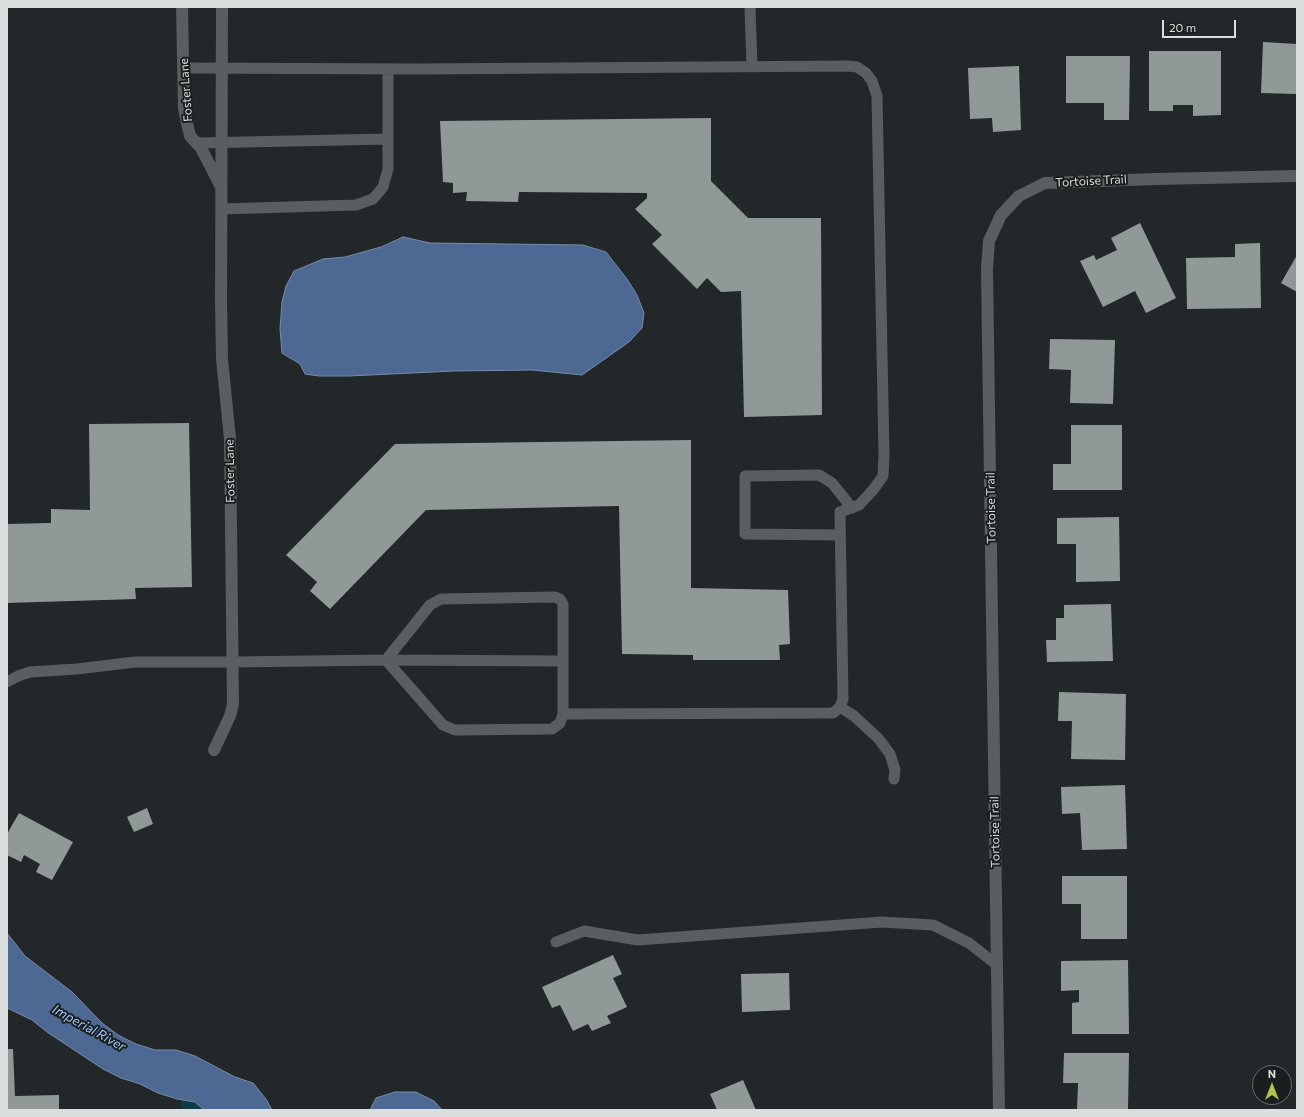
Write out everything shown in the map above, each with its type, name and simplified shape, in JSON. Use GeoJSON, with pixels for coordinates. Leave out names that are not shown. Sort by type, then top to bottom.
{"type":"FeatureCollection","features":[{"type":"Feature","properties":{"kind":"street","name":"Foster Lane"},"geometry":{"type":"LineString","coordinates":[[182,7],[184,108],[190,136],[208,160],[222,188]]}},
{"type":"Feature","properties":{"kind":"street","name":"Foster Lane"},"geometry":{"type":"LineString","coordinates":[[214,750],[230,716],[233,704],[230,439],[222,359],[222,7]]}},
{"type":"Feature","properties":{"kind":"street","name":"Tortoise Trail"},"geometry":{"type":"LineString","coordinates":[[999,1110],[987,269],[990,242],[1001,215],[1019,196],[1045,183],[1156,178],[1297,176]]}},
{"type":"Feature","properties":{"kind":"lane"},"geometry":{"type":"LineString","coordinates":[[750,7],[752,66]]}},
{"type":"Feature","properties":{"kind":"lane"},"geometry":{"type":"LineString","coordinates":[[184,68],[388,69],[848,66],[857,67],[866,73],[872,81],[877,96],[884,447],[883,476],[873,490],[859,505],[840,512],[842,699],[840,707],[833,713],[563,714]]}},
{"type":"Feature","properties":{"kind":"lane"},"geometry":{"type":"LineString","coordinates":[[221,209],[356,205],[373,199],[383,187],[388,169],[388,69]]}},
{"type":"Feature","properties":{"kind":"lane"},"geometry":{"type":"LineString","coordinates":[[196,142],[388,139]]}},
{"type":"Feature","properties":{"kind":"lane"},"geometry":{"type":"LineString","coordinates":[[840,535],[745,534],[745,476],[819,475],[832,483],[852,508]]}},
{"type":"Feature","properties":{"kind":"lane"},"geometry":{"type":"LineString","coordinates":[[555,597],[560,599],[563,604],[563,714],[560,723],[552,729],[455,730],[443,725],[386,660],[430,605],[442,599],[555,597]]}},
{"type":"Feature","properties":{"kind":"lane"},"geometry":{"type":"LineString","coordinates":[[7,682],[30,672],[77,669],[135,662],[386,660],[563,661]]}},
{"type":"Feature","properties":{"kind":"lane"},"geometry":{"type":"LineString","coordinates":[[840,707],[854,716],[878,738],[890,754],[895,770],[894,779]]}},
{"type":"Feature","properties":{"kind":"lane"},"geometry":{"type":"LineString","coordinates":[[556,942],[584,931],[638,940],[882,922],[926,924],[933,925],[969,943],[997,965]]}},
{"type":"Feature","properties":{"kind":"shaded area"},"geometry":{"type":"Polygon","coordinates":[[[181,1100],[195,1102],[204,1110],[183,1110],[181,1100]]]}},
{"type":"Feature","properties":{"kind":"water"},"geometry":{"type":"Polygon","coordinates":[[[403,237],[430,243],[583,245],[606,252],[627,279],[637,295],[644,313],[642,328],[629,342],[582,375],[532,370],[454,371],[349,376],[319,376],[305,374],[300,364],[282,353],[280,329],[282,302],[286,286],[294,271],[323,259],[345,257],[381,247],[403,237]]]}},
{"type":"Feature","properties":{"kind":"water","name":"Imperial River"},"geometry":{"type":"Polygon","coordinates":[[[7,933],[25,956],[72,992],[102,1023],[118,1035],[136,1044],[155,1050],[176,1050],[195,1056],[235,1077],[253,1083],[266,1099],[272,1110],[204,1110],[195,1102],[177,1099],[158,1093],[103,1069],[47,1032],[32,1020],[7,1008],[7,933]]]}},
{"type":"Feature","properties":{"kind":"water"},"geometry":{"type":"Polygon","coordinates":[[[395,1092],[416,1092],[434,1101],[442,1110],[370,1110],[376,1098],[395,1092]]]}},
{"type":"Feature","properties":{"kind":"building"},"geometry":{"type":"Polygon","coordinates":[[[1263,42],[1297,44],[1297,94],[1261,93],[1263,42]]]}},
{"type":"Feature","properties":{"kind":"building"},"geometry":{"type":"Polygon","coordinates":[[[1149,51],[1221,51],[1221,115],[1193,116],[1193,105],[1173,105],[1173,111],[1149,111],[1149,51]]]}},
{"type":"Feature","properties":{"kind":"building"},"geometry":{"type":"Polygon","coordinates":[[[1066,56],[1130,56],[1129,120],[1104,120],[1104,103],[1066,103],[1066,56]]]}},
{"type":"Feature","properties":{"kind":"building"},"geometry":{"type":"Polygon","coordinates":[[[1019,66],[1021,130],[993,132],[992,118],[970,119],[968,68],[1019,66]]]}},
{"type":"Feature","properties":{"kind":"building"},"geometry":{"type":"Polygon","coordinates":[[[711,118],[711,181],[748,218],[821,218],[822,415],[744,417],[741,291],[721,292],[707,278],[697,289],[652,244],[662,235],[635,209],[647,198],[647,193],[519,192],[518,202],[466,201],[467,192],[453,193],[453,183],[443,182],[440,121],[711,118]]]}},
{"type":"Feature","properties":{"kind":"building"},"geometry":{"type":"Polygon","coordinates":[[[1140,223],[1176,298],[1146,313],[1135,291],[1103,307],[1080,261],[1094,255],[1096,260],[1117,250],[1111,238],[1140,223]]]}},
{"type":"Feature","properties":{"kind":"building"},"geometry":{"type":"Polygon","coordinates":[[[1260,243],[1261,308],[1187,309],[1186,258],[1235,257],[1235,244],[1260,243]]]}},
{"type":"Feature","properties":{"kind":"building"},"geometry":{"type":"Polygon","coordinates":[[[1297,255],[1297,292],[1281,283],[1297,255]]]}},
{"type":"Feature","properties":{"kind":"building"},"geometry":{"type":"Polygon","coordinates":[[[1050,339],[1115,340],[1113,404],[1070,403],[1071,370],[1049,369],[1050,339]]]}},
{"type":"Feature","properties":{"kind":"building"},"geometry":{"type":"Polygon","coordinates":[[[189,423],[192,587],[135,588],[136,599],[7,603],[7,524],[51,523],[51,509],[90,510],[89,424],[189,423]]]}},
{"type":"Feature","properties":{"kind":"building"},"geometry":{"type":"Polygon","coordinates":[[[1071,425],[1122,425],[1122,490],[1053,490],[1053,464],[1071,464],[1071,425]]]}},
{"type":"Feature","properties":{"kind":"building"},"geometry":{"type":"Polygon","coordinates":[[[691,440],[691,588],[788,590],[790,644],[779,645],[780,660],[693,660],[693,655],[622,654],[619,506],[426,510],[330,609],[310,591],[317,582],[286,555],[395,444],[691,440]]]}},
{"type":"Feature","properties":{"kind":"building"},"geometry":{"type":"Polygon","coordinates":[[[1119,517],[1120,581],[1076,582],[1076,544],[1057,544],[1057,518],[1119,517]]]}},
{"type":"Feature","properties":{"kind":"building"},"geometry":{"type":"Polygon","coordinates":[[[1111,604],[1113,661],[1047,662],[1046,640],[1056,640],[1056,618],[1064,618],[1064,605],[1111,604]]]}},
{"type":"Feature","properties":{"kind":"building"},"geometry":{"type":"Polygon","coordinates":[[[1059,692],[1126,694],[1125,760],[1071,759],[1072,721],[1058,721],[1059,692]]]}},
{"type":"Feature","properties":{"kind":"building"},"geometry":{"type":"Polygon","coordinates":[[[1125,785],[1127,849],[1082,850],[1080,813],[1062,814],[1061,787],[1125,785]]]}},
{"type":"Feature","properties":{"kind":"building"},"geometry":{"type":"Polygon","coordinates":[[[147,808],[153,824],[134,832],[127,817],[147,808]]]}},
{"type":"Feature","properties":{"kind":"building"},"geometry":{"type":"Polygon","coordinates":[[[19,813],[73,842],[52,880],[36,872],[40,864],[24,855],[21,862],[7,855],[7,834],[19,813]]]}},
{"type":"Feature","properties":{"kind":"building"},"geometry":{"type":"Polygon","coordinates":[[[1062,876],[1127,876],[1127,939],[1081,939],[1081,904],[1062,904],[1062,876]]]}},
{"type":"Feature","properties":{"kind":"building"},"geometry":{"type":"Polygon","coordinates":[[[613,955],[622,974],[613,978],[627,1007],[607,1016],[611,1023],[592,1031],[588,1024],[573,1031],[560,1005],[552,1008],[542,987],[613,955]]]}},
{"type":"Feature","properties":{"kind":"building"},"geometry":{"type":"Polygon","coordinates":[[[1128,960],[1129,1034],[1072,1034],[1072,1003],[1079,1002],[1079,990],[1061,991],[1061,961],[1128,960]]]}},
{"type":"Feature","properties":{"kind":"building"},"geometry":{"type":"Polygon","coordinates":[[[789,973],[790,1010],[742,1012],[741,974],[789,973]]]}},
{"type":"Feature","properties":{"kind":"building"},"geometry":{"type":"Polygon","coordinates":[[[7,1049],[13,1049],[15,1096],[59,1095],[59,1110],[7,1110],[7,1049]]]}},
{"type":"Feature","properties":{"kind":"building"},"geometry":{"type":"Polygon","coordinates":[[[1064,1053],[1129,1053],[1128,1110],[1077,1110],[1078,1083],[1063,1083],[1064,1053]]]}},
{"type":"Feature","properties":{"kind":"building"},"geometry":{"type":"Polygon","coordinates":[[[743,1080],[756,1110],[717,1110],[710,1094],[743,1080]]]}}]}
